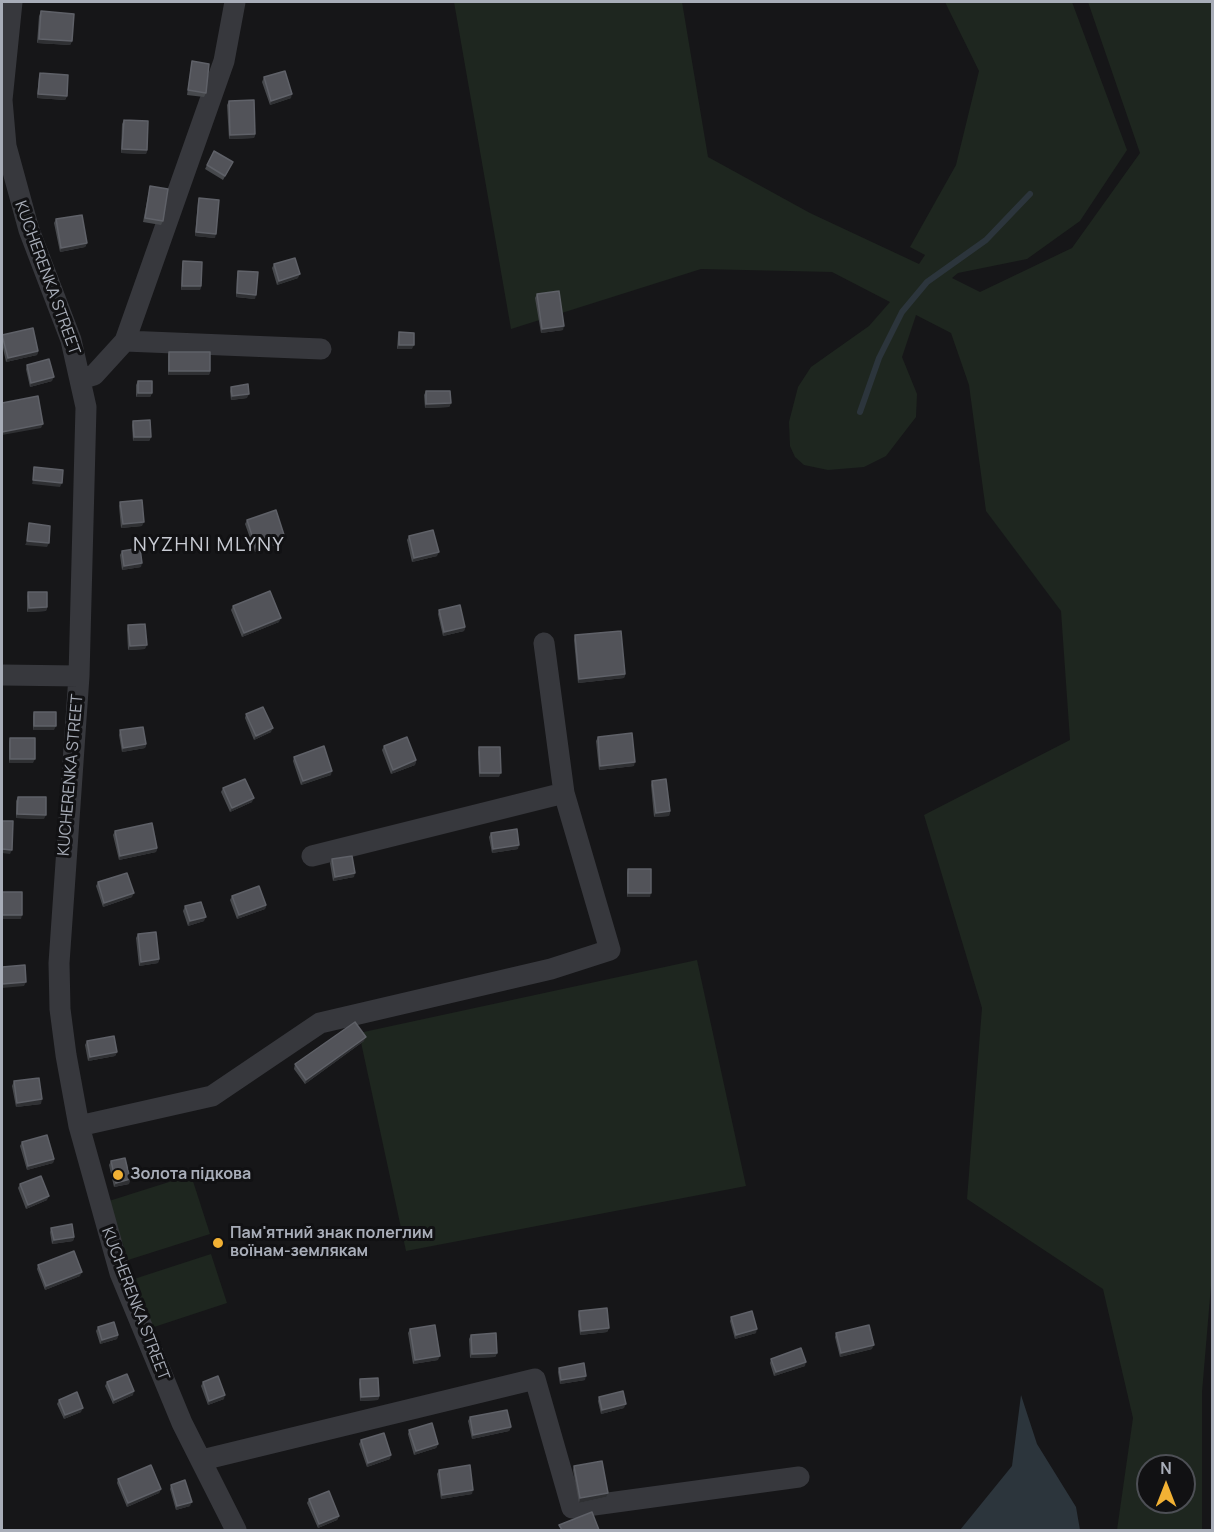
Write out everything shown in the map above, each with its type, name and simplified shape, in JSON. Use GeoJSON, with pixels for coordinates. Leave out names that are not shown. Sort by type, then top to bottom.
{"type":"FeatureCollection","features":[{"type":"Feature","properties":{"kind":"street","name":"KUCHERENKA STREET"},"geometry":{"type":"LineString","coordinates":[[12,2],[2,100],[6,146],[19,202],[71,340],[86,407],[79,676],[59,963],[60,1009],[79,1126],[120,1273],[146,1342],[182,1423],[236,1530]]}},
{"type":"Feature","properties":{"kind":"street"},"geometry":{"type":"LineString","coordinates":[[81,379],[94,375],[125,341],[224,61],[236,2]]}},
{"type":"Feature","properties":{"kind":"street"},"geometry":{"type":"LineString","coordinates":[[125,341],[321,349]]}},
{"type":"Feature","properties":{"kind":"street"},"geometry":{"type":"LineString","coordinates":[[79,1126],[212,1096],[320,1023],[550,969],[610,950],[564,793],[544,644]]}},
{"type":"Feature","properties":{"kind":"street"},"geometry":{"type":"LineString","coordinates":[[2,675],[79,676]]}},
{"type":"Feature","properties":{"kind":"street"},"geometry":{"type":"LineString","coordinates":[[312,856],[564,793]]}},
{"type":"Feature","properties":{"kind":"street"},"geometry":{"type":"LineString","coordinates":[[202,1460],[536,1379],[572,1508],[799,1477]]}},
{"type":"Feature","properties":{"kind":"shaded area"},"geometry":{"type":"Polygon","coordinates":[[[454,2],[682,2],[708,157],[810,213],[919,264],[925,255],[910,247],[956,165],[979,71],[945,2],[1072,2],[1127,150],[1080,221],[1027,259],[958,273],[952,278],[980,292],[1072,248],[1140,153],[1088,2],[1212,2],[1212,1274],[1202,1392],[1202,1530],[1117,1530],[1133,1418],[1103,1289],[967,1199],[982,1008],[924,815],[1070,740],[1061,611],[986,511],[969,385],[951,333],[916,315],[902,357],[917,394],[916,417],[886,456],[864,467],[828,470],[804,465],[795,457],[790,446],[789,422],[798,387],[811,367],[869,326],[890,302],[832,272],[701,269],[511,329],[454,2]]]}},
{"type":"Feature","properties":{"kind":"shaded area"},"geometry":{"type":"Polygon","coordinates":[[[697,960],[746,1186],[406,1251],[359,1033],[697,960]]]}},
{"type":"Feature","properties":{"kind":"shaded area"},"geometry":{"type":"Polygon","coordinates":[[[191,1175],[210,1234],[128,1260],[109,1201],[191,1175]]]}},
{"type":"Feature","properties":{"kind":"shaded area"},"geometry":{"type":"Polygon","coordinates":[[[211,1254],[227,1303],[151,1328],[134,1279],[211,1254]]]}},
{"type":"Feature","properties":{"kind":"shaded area"},"geometry":{"type":"Polygon","coordinates":[[[1021,1395],[1037,1444],[1076,1507],[1080,1530],[960,1530],[1012,1466],[1021,1395]]]}},
{"type":"Feature","properties":{"kind":"building"},"geometry":{"type":"Polygon","coordinates":[[[41,11],[74,14],[72,41],[39,39],[41,11]]]}},
{"type":"Feature","properties":{"kind":"building"},"geometry":{"type":"Polygon","coordinates":[[[192,61],[209,64],[206,93],[188,90],[192,61]]]}},
{"type":"Feature","properties":{"kind":"building"},"geometry":{"type":"Polygon","coordinates":[[[285,71],[292,94],[271,101],[264,77],[285,71]]]}},
{"type":"Feature","properties":{"kind":"building"},"geometry":{"type":"Polygon","coordinates":[[[40,73],[68,75],[67,96],[38,94],[40,73]]]}},
{"type":"Feature","properties":{"kind":"building"},"geometry":{"type":"Polygon","coordinates":[[[254,100],[255,134],[230,135],[229,101],[254,100]]]}},
{"type":"Feature","properties":{"kind":"building"},"geometry":{"type":"Polygon","coordinates":[[[124,120],[148,121],[147,150],[122,149],[124,120]]]}},
{"type":"Feature","properties":{"kind":"building"},"geometry":{"type":"Polygon","coordinates":[[[214,151],[233,162],[225,176],[207,165],[214,151]]]}},
{"type":"Feature","properties":{"kind":"building"},"geometry":{"type":"Polygon","coordinates":[[[150,186],[168,189],[163,221],[145,218],[150,186]]]}},
{"type":"Feature","properties":{"kind":"building"},"geometry":{"type":"Polygon","coordinates":[[[199,198],[219,200],[216,234],[196,232],[199,198]]]}},
{"type":"Feature","properties":{"kind":"building"},"geometry":{"type":"Polygon","coordinates":[[[82,215],[87,243],[61,248],[56,219],[82,215]]]}},
{"type":"Feature","properties":{"kind":"building"},"geometry":{"type":"Polygon","coordinates":[[[295,258],[300,274],[279,281],[274,264],[295,258]]]}},
{"type":"Feature","properties":{"kind":"building"},"geometry":{"type":"Polygon","coordinates":[[[183,261],[202,262],[201,286],[182,286],[183,261]]]}},
{"type":"Feature","properties":{"kind":"building"},"geometry":{"type":"Polygon","coordinates":[[[238,271],[258,272],[256,295],[237,293],[238,271]]]}},
{"type":"Feature","properties":{"kind":"building"},"geometry":{"type":"Polygon","coordinates":[[[559,291],[564,326],[542,329],[537,294],[559,291]]]}},
{"type":"Feature","properties":{"kind":"building"},"geometry":{"type":"Polygon","coordinates":[[[33,328],[38,351],[8,358],[2,335],[33,328]]]}},
{"type":"Feature","properties":{"kind":"building"},"geometry":{"type":"Polygon","coordinates":[[[399,332],[414,333],[414,345],[399,345],[399,332]]]}},
{"type":"Feature","properties":{"kind":"building"},"geometry":{"type":"Polygon","coordinates":[[[169,352],[210,352],[210,371],[169,371],[169,352]]]}},
{"type":"Feature","properties":{"kind":"building"},"geometry":{"type":"Polygon","coordinates":[[[49,359],[54,377],[31,383],[27,365],[49,359]]]}},
{"type":"Feature","properties":{"kind":"building"},"geometry":{"type":"Polygon","coordinates":[[[138,381],[152,381],[152,393],[138,393],[138,381]]]}},
{"type":"Feature","properties":{"kind":"building"},"geometry":{"type":"Polygon","coordinates":[[[248,384],[249,394],[232,396],[231,387],[248,384]]]}},
{"type":"Feature","properties":{"kind":"building"},"geometry":{"type":"Polygon","coordinates":[[[426,391],[450,391],[451,403],[426,404],[426,391]]]}},
{"type":"Feature","properties":{"kind":"building"},"geometry":{"type":"Polygon","coordinates":[[[38,396],[43,424],[2,432],[2,403],[38,396]]]}},
{"type":"Feature","properties":{"kind":"building"},"geometry":{"type":"Polygon","coordinates":[[[150,420],[151,437],[134,437],[133,421],[150,420]]]}},
{"type":"Feature","properties":{"kind":"building"},"geometry":{"type":"Polygon","coordinates":[[[34,467],[63,470],[62,483],[33,480],[34,467]]]}},
{"type":"Feature","properties":{"kind":"building"},"geometry":{"type":"Polygon","coordinates":[[[142,500],[144,522],[123,524],[120,502],[142,500]]]}},
{"type":"Feature","properties":{"kind":"building"},"geometry":{"type":"Polygon","coordinates":[[[276,510],[285,538],[256,548],[247,520],[276,510]]]}},
{"type":"Feature","properties":{"kind":"building"},"geometry":{"type":"Polygon","coordinates":[[[29,523],[50,526],[49,543],[27,541],[29,523]]]}},
{"type":"Feature","properties":{"kind":"building"},"geometry":{"type":"Polygon","coordinates":[[[433,530],[439,552],[414,558],[409,536],[433,530]]]}},
{"type":"Feature","properties":{"kind":"building"},"geometry":{"type":"Polygon","coordinates":[[[140,548],[142,563],[124,566],[122,551],[140,548]]]}},
{"type":"Feature","properties":{"kind":"building"},"geometry":{"type":"Polygon","coordinates":[[[270,591],[281,618],[244,633],[233,606],[270,591]]]}},
{"type":"Feature","properties":{"kind":"building"},"geometry":{"type":"Polygon","coordinates":[[[28,592],[47,592],[47,607],[29,608],[28,592]]]}},
{"type":"Feature","properties":{"kind":"building"},"geometry":{"type":"Polygon","coordinates":[[[460,605],[465,627],[444,632],[439,610],[460,605]]]}},
{"type":"Feature","properties":{"kind":"building"},"geometry":{"type":"Polygon","coordinates":[[[145,624],[147,645],[130,646],[128,625],[145,624]]]}},
{"type":"Feature","properties":{"kind":"building"},"geometry":{"type":"Polygon","coordinates":[[[621,631],[625,674],[579,679],[575,635],[621,631]]]}},
{"type":"Feature","properties":{"kind":"building"},"geometry":{"type":"Polygon","coordinates":[[[263,707],[273,728],[256,736],[246,714],[263,707]]]}},
{"type":"Feature","properties":{"kind":"building"},"geometry":{"type":"Polygon","coordinates":[[[34,712],[56,712],[56,726],[34,726],[34,712]]]}},
{"type":"Feature","properties":{"kind":"building"},"geometry":{"type":"Polygon","coordinates":[[[143,727],[146,744],[123,748],[120,730],[143,727]]]}},
{"type":"Feature","properties":{"kind":"building"},"geometry":{"type":"Polygon","coordinates":[[[632,733],[635,762],[600,766],[598,737],[632,733]]]}},
{"type":"Feature","properties":{"kind":"building"},"geometry":{"type":"Polygon","coordinates":[[[407,737],[416,760],[393,770],[384,746],[407,737]]]}},
{"type":"Feature","properties":{"kind":"building"},"geometry":{"type":"Polygon","coordinates":[[[10,738],[35,738],[35,759],[10,759],[10,738]]]}},
{"type":"Feature","properties":{"kind":"building"},"geometry":{"type":"Polygon","coordinates":[[[324,746],[332,771],[303,781],[294,757],[324,746]]]}},
{"type":"Feature","properties":{"kind":"building"},"geometry":{"type":"Polygon","coordinates":[[[479,747],[500,747],[501,773],[480,773],[479,747]]]}},
{"type":"Feature","properties":{"kind":"building"},"geometry":{"type":"Polygon","coordinates":[[[245,779],[254,798],[232,808],[223,788],[245,779]]]}},
{"type":"Feature","properties":{"kind":"building"},"geometry":{"type":"Polygon","coordinates":[[[666,779],[670,811],[656,813],[652,781],[666,779]]]}},
{"type":"Feature","properties":{"kind":"building"},"geometry":{"type":"Polygon","coordinates":[[[18,797],[46,797],[46,815],[17,814],[18,797]]]}},
{"type":"Feature","properties":{"kind":"building"},"geometry":{"type":"Polygon","coordinates":[[[2,821],[13,821],[12,850],[2,849],[2,821]]]}},
{"type":"Feature","properties":{"kind":"building"},"geometry":{"type":"Polygon","coordinates":[[[152,823],[157,848],[120,856],[115,831],[152,823]]]}},
{"type":"Feature","properties":{"kind":"building"},"geometry":{"type":"Polygon","coordinates":[[[517,829],[519,845],[493,849],[491,833],[517,829]]]}},
{"type":"Feature","properties":{"kind":"building"},"geometry":{"type":"Polygon","coordinates":[[[352,856],[355,873],[335,877],[332,859],[352,856]]]}},
{"type":"Feature","properties":{"kind":"building"},"geometry":{"type":"Polygon","coordinates":[[[628,869],[651,869],[651,893],[628,893],[628,869]]]}},
{"type":"Feature","properties":{"kind":"building"},"geometry":{"type":"Polygon","coordinates":[[[127,873],[134,893],[104,903],[98,882],[127,873]]]}},
{"type":"Feature","properties":{"kind":"building"},"geometry":{"type":"Polygon","coordinates":[[[259,886],[266,905],[239,915],[232,896],[259,886]]]}},
{"type":"Feature","properties":{"kind":"building"},"geometry":{"type":"Polygon","coordinates":[[[2,892],[22,892],[22,915],[2,915],[2,892]]]}},
{"type":"Feature","properties":{"kind":"building"},"geometry":{"type":"Polygon","coordinates":[[[201,902],[206,917],[190,921],[185,906],[201,902]]]}},
{"type":"Feature","properties":{"kind":"building"},"geometry":{"type":"Polygon","coordinates":[[[156,932],[159,959],[141,962],[138,934],[156,932]]]}},
{"type":"Feature","properties":{"kind":"building"},"geometry":{"type":"Polygon","coordinates":[[[25,965],[26,982],[2,984],[2,967],[25,965]]]}},
{"type":"Feature","properties":{"kind":"building"},"geometry":{"type":"Polygon","coordinates":[[[355,1022],[366,1037],[306,1080],[295,1064],[355,1022]]]}},
{"type":"Feature","properties":{"kind":"building"},"geometry":{"type":"Polygon","coordinates":[[[114,1036],[117,1052],[90,1057],[87,1041],[114,1036]]]}},
{"type":"Feature","properties":{"kind":"building"},"geometry":{"type":"Polygon","coordinates":[[[39,1078],[42,1099],[17,1103],[14,1081],[39,1078]]]}},
{"type":"Feature","properties":{"kind":"building"},"geometry":{"type":"Polygon","coordinates":[[[47,1135],[54,1159],[28,1166],[22,1142],[47,1135]]]}},
{"type":"Feature","properties":{"kind":"building"},"geometry":{"type":"Polygon","coordinates":[[[125,1158],[130,1179],[116,1183],[111,1161],[125,1158]]]}},
{"type":"Feature","properties":{"kind":"building"},"geometry":{"type":"Polygon","coordinates":[[[41,1176],[49,1196],[28,1205],[20,1184],[41,1176]]]}},
{"type":"Feature","properties":{"kind":"building"},"geometry":{"type":"Polygon","coordinates":[[[72,1224],[74,1237],[54,1240],[51,1228],[72,1224]]]}},
{"type":"Feature","properties":{"kind":"building"},"geometry":{"type":"Polygon","coordinates":[[[74,1251],[82,1272],[46,1286],[38,1265],[74,1251]]]}},
{"type":"Feature","properties":{"kind":"building"},"geometry":{"type":"Polygon","coordinates":[[[607,1308],[609,1328],[581,1331],[579,1311],[607,1308]]]}},
{"type":"Feature","properties":{"kind":"building"},"geometry":{"type":"Polygon","coordinates":[[[752,1311],[757,1329],[736,1335],[731,1317],[752,1311]]]}},
{"type":"Feature","properties":{"kind":"building"},"geometry":{"type":"Polygon","coordinates":[[[114,1322],[118,1335],[102,1340],[98,1327],[114,1322]]]}},
{"type":"Feature","properties":{"kind":"building"},"geometry":{"type":"Polygon","coordinates":[[[435,1325],[440,1356],[415,1360],[410,1329],[435,1325]]]}},
{"type":"Feature","properties":{"kind":"building"},"geometry":{"type":"Polygon","coordinates":[[[869,1325],[874,1345],[841,1353],[836,1333],[869,1325]]]}},
{"type":"Feature","properties":{"kind":"building"},"geometry":{"type":"Polygon","coordinates":[[[496,1333],[497,1353],[472,1354],[471,1335],[496,1333]]]}},
{"type":"Feature","properties":{"kind":"building"},"geometry":{"type":"Polygon","coordinates":[[[801,1348],[806,1362],[776,1372],[771,1359],[801,1348]]]}},
{"type":"Feature","properties":{"kind":"building"},"geometry":{"type":"Polygon","coordinates":[[[584,1363],[586,1376],[561,1380],[559,1368],[584,1363]]]}},
{"type":"Feature","properties":{"kind":"building"},"geometry":{"type":"Polygon","coordinates":[[[127,1374],[134,1391],[114,1400],[107,1382],[127,1374]]]}},
{"type":"Feature","properties":{"kind":"building"},"geometry":{"type":"Polygon","coordinates":[[[218,1376],[225,1395],[209,1401],[203,1382],[218,1376]]]}},
{"type":"Feature","properties":{"kind":"building"},"geometry":{"type":"Polygon","coordinates":[[[378,1378],[379,1396],[361,1397],[360,1379],[378,1378]]]}},
{"type":"Feature","properties":{"kind":"building"},"geometry":{"type":"Polygon","coordinates":[[[623,1391],[626,1404],[602,1410],[599,1397],[623,1391]]]}},
{"type":"Feature","properties":{"kind":"building"},"geometry":{"type":"Polygon","coordinates":[[[77,1392],[83,1408],[65,1415],[59,1400],[77,1392]]]}},
{"type":"Feature","properties":{"kind":"building"},"geometry":{"type":"Polygon","coordinates":[[[507,1410],[511,1427],[473,1435],[470,1417],[507,1410]]]}},
{"type":"Feature","properties":{"kind":"building"},"geometry":{"type":"Polygon","coordinates":[[[432,1423],[438,1444],[416,1451],[409,1430],[432,1423]]]}},
{"type":"Feature","properties":{"kind":"building"},"geometry":{"type":"Polygon","coordinates":[[[384,1433],[391,1455],[368,1463],[361,1440],[384,1433]]]}},
{"type":"Feature","properties":{"kind":"building"},"geometry":{"type":"Polygon","coordinates":[[[602,1461],[608,1493],[580,1498],[574,1466],[602,1461]]]}},
{"type":"Feature","properties":{"kind":"building"},"geometry":{"type":"Polygon","coordinates":[[[151,1465],[161,1489],[128,1503],[118,1479],[151,1465]]]}},
{"type":"Feature","properties":{"kind":"building"},"geometry":{"type":"Polygon","coordinates":[[[470,1465],[473,1490],[442,1495],[439,1470],[470,1465]]]}},
{"type":"Feature","properties":{"kind":"building"},"geometry":{"type":"Polygon","coordinates":[[[185,1480],[192,1502],[177,1506],[171,1485],[185,1480]]]}},
{"type":"Feature","properties":{"kind":"building"},"geometry":{"type":"Polygon","coordinates":[[[329,1491],[339,1516],[319,1524],[309,1499],[329,1491]]]}},
{"type":"Feature","properties":{"kind":"building"},"geometry":{"type":"Polygon","coordinates":[[[592,1512],[599,1530],[562,1530],[559,1525],[592,1512]]]}},
{"type":"Feature","properties":{"kind":"waterway"},"geometry":{"type":"LineString","coordinates":[[860,412],[879,358],[902,312],[927,282],[986,240],[1030,194]]}},
{"type":"Feature","properties":{"kind":"place","name":"Золота підкова"},"geometry":{"type":"Point","coordinates":[118,1175]}},
{"type":"Feature","properties":{"kind":"place","name":"Пам'ятний знак полеглим воїнам-землякам"},"geometry":{"type":"Point","coordinates":[218,1243]}},
{"type":"Feature","properties":{"kind":"district","name":"NYZHNI MLYNY"},"geometry":{"type":"Point","coordinates":[209,545]}}]}
